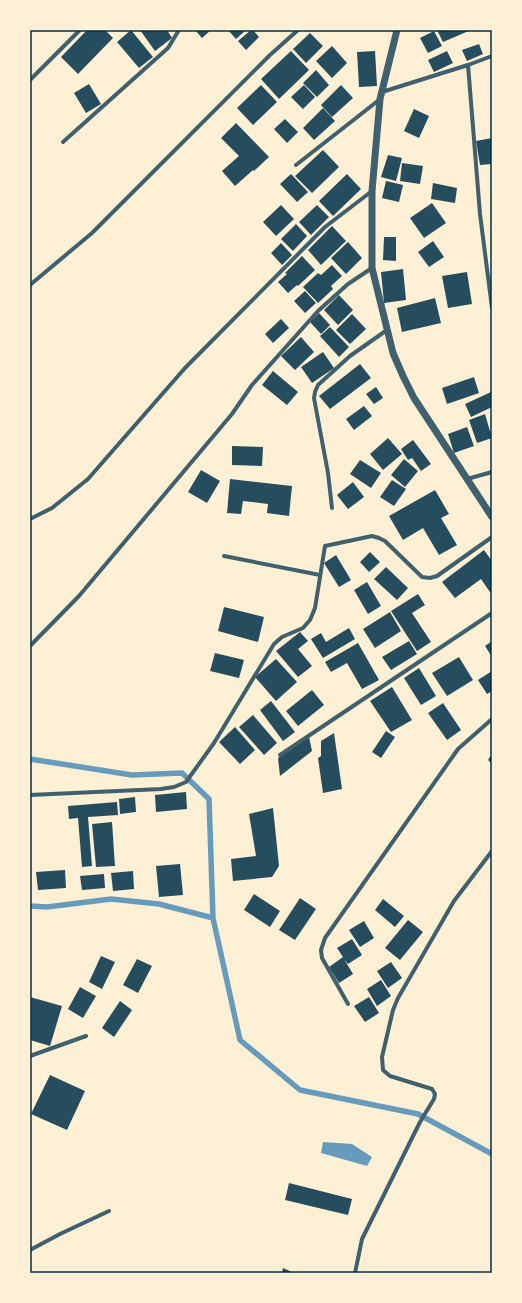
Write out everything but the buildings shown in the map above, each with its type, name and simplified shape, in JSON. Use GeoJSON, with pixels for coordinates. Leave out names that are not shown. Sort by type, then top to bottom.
{"type":"FeatureCollection","features":[{"type":"Feature","properties":{"kind":"street"},"geometry":{"type":"LineString","coordinates":[[30,80],[80,30]]}},
{"type":"Feature","properties":{"kind":"street"},"geometry":{"type":"LineString","coordinates":[[63,142],[168,48],[179,30]]}},
{"type":"Feature","properties":{"kind":"street"},"geometry":{"type":"LineString","coordinates":[[30,285],[92,233],[270,55],[298,30]]}},
{"type":"Feature","properties":{"kind":"street"},"geometry":{"type":"LineString","coordinates":[[398,30],[380,100],[372,191],[372,268],[393,353],[403,376],[414,398],[492,517]]}},
{"type":"Feature","properties":{"kind":"street"},"geometry":{"type":"LineString","coordinates":[[382,92],[492,56]]}},
{"type":"Feature","properties":{"kind":"street"},"geometry":{"type":"LineString","coordinates":[[468,65],[480,214],[492,308]]}},
{"type":"Feature","properties":{"kind":"street"},"geometry":{"type":"LineString","coordinates":[[296,165],[380,100]]}},
{"type":"Feature","properties":{"kind":"street"},"geometry":{"type":"LineString","coordinates":[[30,519],[52,508],[88,479],[190,362],[325,227],[372,191]]}},
{"type":"Feature","properties":{"kind":"street"},"geometry":{"type":"LineString","coordinates":[[30,646],[79,596],[232,414],[252,385],[318,311],[348,284],[372,268]]}},
{"type":"Feature","properties":{"kind":"street"},"geometry":{"type":"LineString","coordinates":[[332,508],[328,473],[314,398],[315,392],[318,385],[350,356],[387,330]]}},
{"type":"Feature","properties":{"kind":"street"},"geometry":{"type":"LineString","coordinates":[[467,478],[492,472]]}},
{"type":"Feature","properties":{"kind":"street"},"geometry":{"type":"LineString","coordinates":[[30,795],[161,789],[174,787],[186,782],[214,743],[274,644],[282,637],[303,628],[310,620],[315,608],[325,546],[372,536],[379,538],[385,541],[422,577],[430,578],[437,576],[492,537]]}},
{"type":"Feature","properties":{"kind":"street"},"geometry":{"type":"LineString","coordinates":[[224,556],[320,574]]}},
{"type":"Feature","properties":{"kind":"street"},"geometry":{"type":"LineString","coordinates":[[280,755],[492,613]]}},
{"type":"Feature","properties":{"kind":"street"},"geometry":{"type":"LineString","coordinates":[[348,1004],[322,958],[321,950],[325,938],[458,749],[492,719]]}},
{"type":"Feature","properties":{"kind":"street"},"geometry":{"type":"LineString","coordinates":[[355,1273],[362,1239],[420,1122],[434,1099],[435,1094],[432,1089],[390,1076],[383,1070],[382,1057],[393,1010],[398,998],[454,902],[492,851]]}},
{"type":"Feature","properties":{"kind":"street"},"geometry":{"type":"LineString","coordinates":[[30,1056],[86,1036]]}},
{"type":"Feature","properties":{"kind":"street"},"geometry":{"type":"LineString","coordinates":[[30,1250],[109,1211]]}},
{"type":"Feature","properties":{"kind":"water"},"geometry":{"type":"Polygon","coordinates":[[[323,1142],[352,1144],[372,1157],[367,1166],[321,1153],[323,1142]]]}},
{"type":"Feature","properties":{"kind":"waterway"},"geometry":{"type":"LineString","coordinates":[[30,759],[132,775],[182,773],[209,799],[213,918],[240,1040],[300,1090],[418,1114],[492,1154]]}},
{"type":"Feature","properties":{"kind":"waterway"},"geometry":{"type":"LineString","coordinates":[[30,906],[47,907],[111,899],[159,904],[213,918]]}}]}
